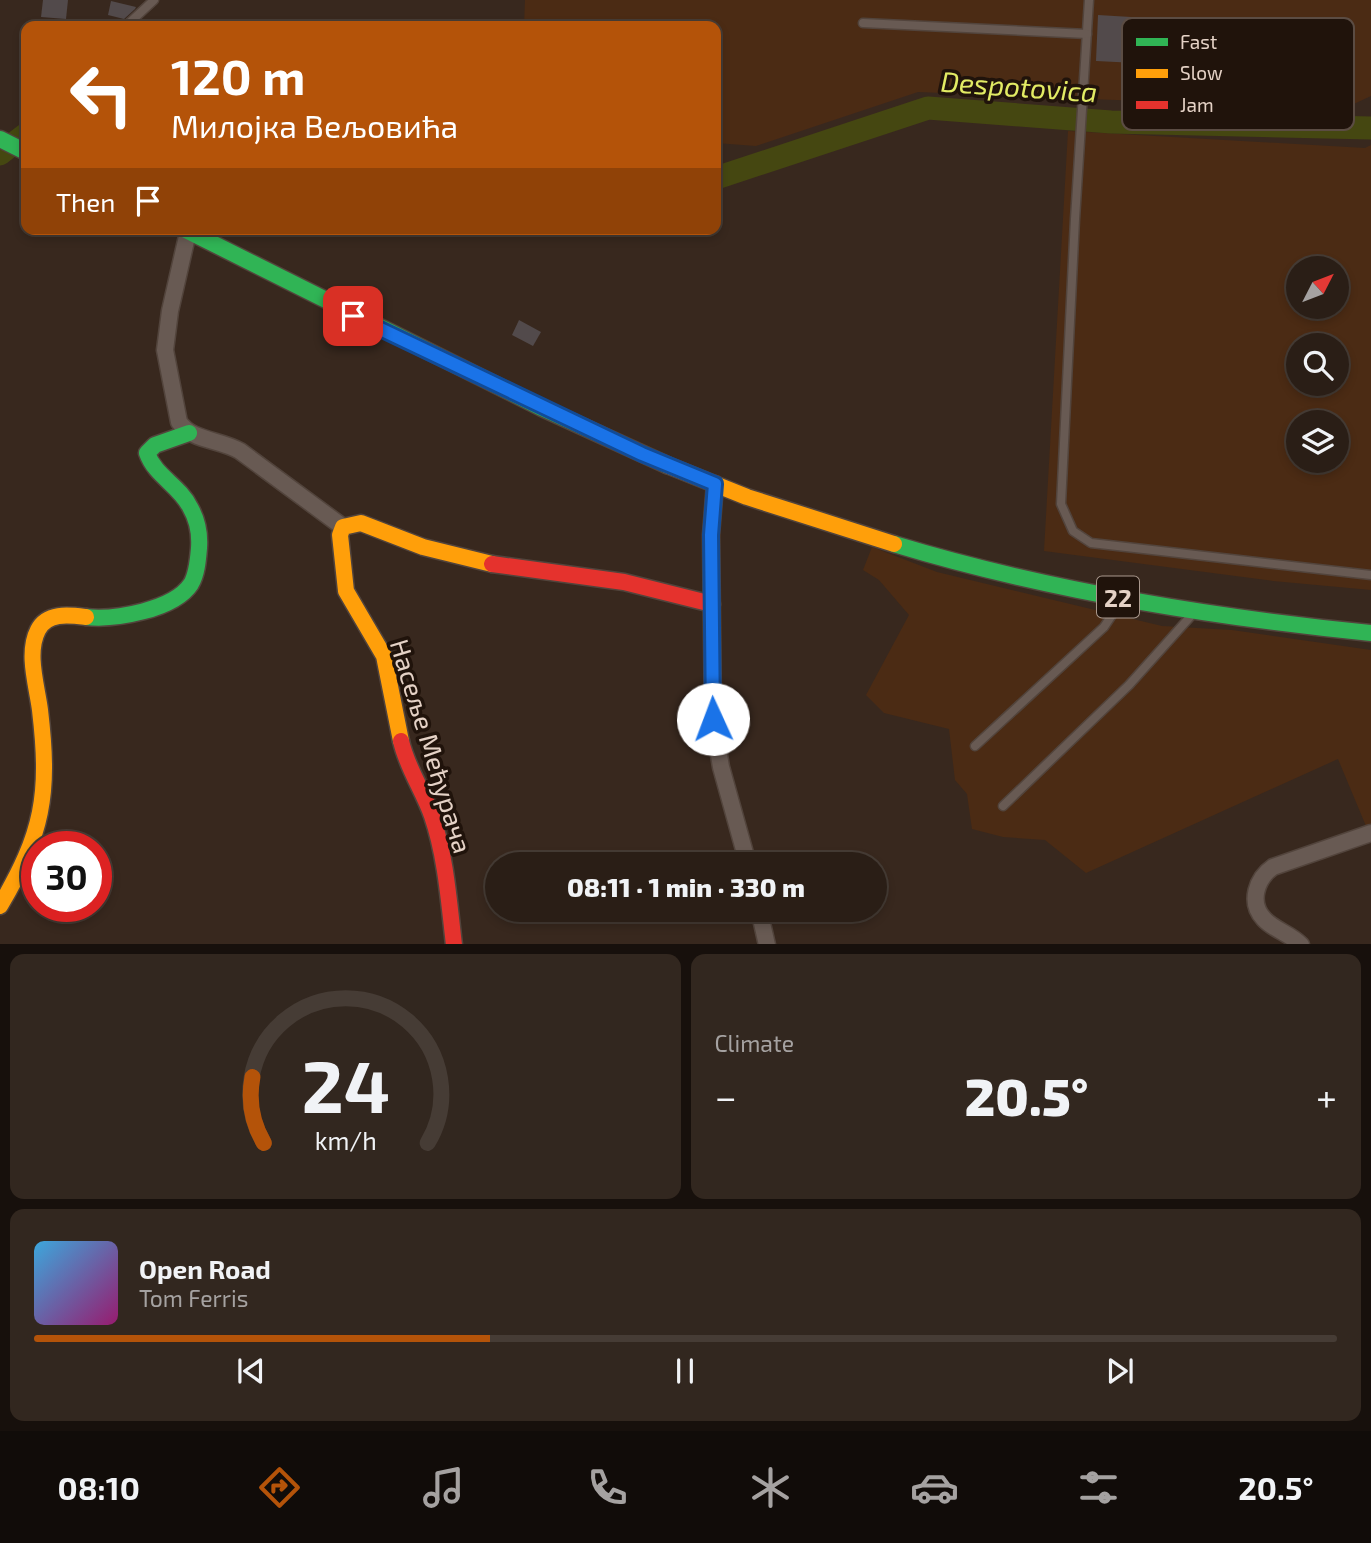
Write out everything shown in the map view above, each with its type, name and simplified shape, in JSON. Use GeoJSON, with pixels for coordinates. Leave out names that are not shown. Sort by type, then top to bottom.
{"type":"FeatureCollection","features":[{"type":"Feature","properties":{"kind":"street"},"geometry":{"type":"LineString","coordinates":[[0,139],[21,150]]}},
{"type":"Feature","properties":{"kind":"street"},"geometry":{"type":"LineString","coordinates":[[185,235],[165,350],[179,422],[189,433],[224,442],[240,451],[343,527],[361,523],[423,547],[480,562],[624,582],[712,604]]}},
{"type":"Feature","properties":{"kind":"street","name":"22"},"geometry":{"type":"LineString","coordinates":[[196,235],[524,399],[642,454],[715,484],[825,522],[944,560],[1062,587],[1194,612],[1277,624],[1371,633]]}},
{"type":"Feature","properties":{"kind":"street"},"geometry":{"type":"LineString","coordinates":[[0,906],[31,848],[40,820],[43,786],[41,720],[33,640],[46,620],[56,615],[104,618],[128,614],[174,598],[193,582],[199,560],[199,530],[191,506],[180,492],[156,472],[148,453],[155,445],[189,433]]}},
{"type":"Feature","properties":{"kind":"street"},"geometry":{"type":"LineString","coordinates":[[715,484],[711,535],[713,719],[721,767],[745,852]]}},
{"type":"Feature","properties":{"kind":"street","name":"Насеље Међурача"},"geometry":{"type":"LineString","coordinates":[[343,527],[340,535],[346,591],[384,656],[401,745],[432,816],[446,878],[454,944]]}},
{"type":"Feature","properties":{"kind":"street"},"geometry":{"type":"LineString","coordinates":[[1301,944],[1264,919],[1257,904],[1256,889],[1263,874],[1273,867],[1371,833]]}},
{"type":"Feature","properties":{"kind":"street"},"geometry":{"type":"LineString","coordinates":[[762,922],[767,944]]}},
{"type":"Feature","properties":{"kind":"lane"},"geometry":{"type":"LineString","coordinates":[[131,21],[154,0]]}},
{"type":"Feature","properties":{"kind":"lane"},"geometry":{"type":"LineString","coordinates":[[1089,0],[1061,504],[1073,531],[1091,543],[1371,575]]}},
{"type":"Feature","properties":{"kind":"lane"},"geometry":{"type":"LineString","coordinates":[[863,23],[1087,34]]}},
{"type":"Feature","properties":{"kind":"lane"},"geometry":{"type":"LineString","coordinates":[[975,746],[1104,627],[1124,598]]}},
{"type":"Feature","properties":{"kind":"lane"},"geometry":{"type":"LineString","coordinates":[[1003,806],[1129,685],[1194,612]]}},
{"type":"Feature","properties":{"kind":"shaded area"},"geometry":{"type":"Polygon","coordinates":[[[525,0],[1371,0],[1371,96],[1354,104],[1354,18],[1122,18],[1122,100],[918,92],[756,146],[721,143],[721,21],[524,21],[525,0]]]}},
{"type":"Feature","properties":{"kind":"shaded area"},"geometry":{"type":"Polygon","coordinates":[[[1068,131],[1365,148],[1371,145],[1371,590],[1273,581],[1044,551],[1068,131]]]}},
{"type":"Feature","properties":{"kind":"shaded area"},"geometry":{"type":"Polygon","coordinates":[[[872,547],[937,572],[1162,626],[1232,630],[1371,650],[1371,838],[1338,759],[1086,873],[1045,840],[1003,837],[972,829],[967,794],[955,780],[949,729],[884,713],[866,695],[909,615],[879,580],[863,570],[872,547]]]}},
{"type":"Feature","properties":{"kind":"building"},"geometry":{"type":"Polygon","coordinates":[[[43,0],[68,0],[66,19],[41,17],[43,0]]]}},
{"type":"Feature","properties":{"kind":"building"},"geometry":{"type":"Polygon","coordinates":[[[111,1],[136,7],[124,19],[108,15],[111,1]]]}},
{"type":"Feature","properties":{"kind":"building"},"geometry":{"type":"Polygon","coordinates":[[[1098,15],[1148,18],[1122,18],[1122,62],[1096,61],[1098,15]]]}},
{"type":"Feature","properties":{"kind":"building"},"geometry":{"type":"Polygon","coordinates":[[[519,320],[541,332],[533,346],[512,335],[519,320]]]}},
{"type":"Feature","properties":{"kind":"waterway","name":"Despotovica"},"geometry":{"type":"LineString","coordinates":[[721,176],[928,108],[1122,122]]}},
{"type":"Feature","properties":{"kind":"waterway","name":"Despotovica"},"geometry":{"type":"LineString","coordinates":[[1354,128],[1371,128]]}},
{"type":"Feature","properties":{"kind":"waterway","name":"Despotovica"},"geometry":{"type":"LineString","coordinates":[[0,154],[21,138]]}},
{"type":"Feature","properties":{"kind":"traffic: fast"},"geometry":{"type":"LineString","coordinates":[[0,139],[21,150]]}},
{"type":"Feature","properties":{"kind":"traffic: fast"},"geometry":{"type":"LineString","coordinates":[[196,235],[542,408],[667,465]]}},
{"type":"Feature","properties":{"kind":"traffic: fast"},"geometry":{"type":"LineString","coordinates":[[86,617],[127,615],[158,607],[172,601],[191,584],[199,548],[195,516],[185,499],[156,468],[147,453],[155,445],[189,433]]}},
{"type":"Feature","properties":{"kind":"traffic: fast"},"geometry":{"type":"LineString","coordinates":[[894,544],[952,561],[1070,589],[1250,619],[1371,633]]}},
{"type":"Feature","properties":{"kind":"traffic: slow"},"geometry":{"type":"LineString","coordinates":[[667,465],[747,497],[894,544]]}},
{"type":"Feature","properties":{"kind":"traffic: slow"},"geometry":{"type":"LineString","coordinates":[[401,741],[384,656],[346,591],[340,535],[343,527],[361,523],[423,547],[492,564]]}},
{"type":"Feature","properties":{"kind":"traffic: slow"},"geometry":{"type":"LineString","coordinates":[[0,906],[26,857],[40,812],[43,790],[43,740],[33,659],[35,639],[42,624],[53,617],[86,617]]}},
{"type":"Feature","properties":{"kind":"traffic: jam"},"geometry":{"type":"LineString","coordinates":[[492,564],[624,582],[712,604]]}},
{"type":"Feature","properties":{"kind":"traffic: jam"},"geometry":{"type":"LineString","coordinates":[[401,741],[437,832],[454,944]]}},
{"type":"Feature","properties":{"kind":"route"},"geometry":{"type":"LineString","coordinates":[[353,316],[642,454],[715,484],[711,535],[713,719]]}}]}
